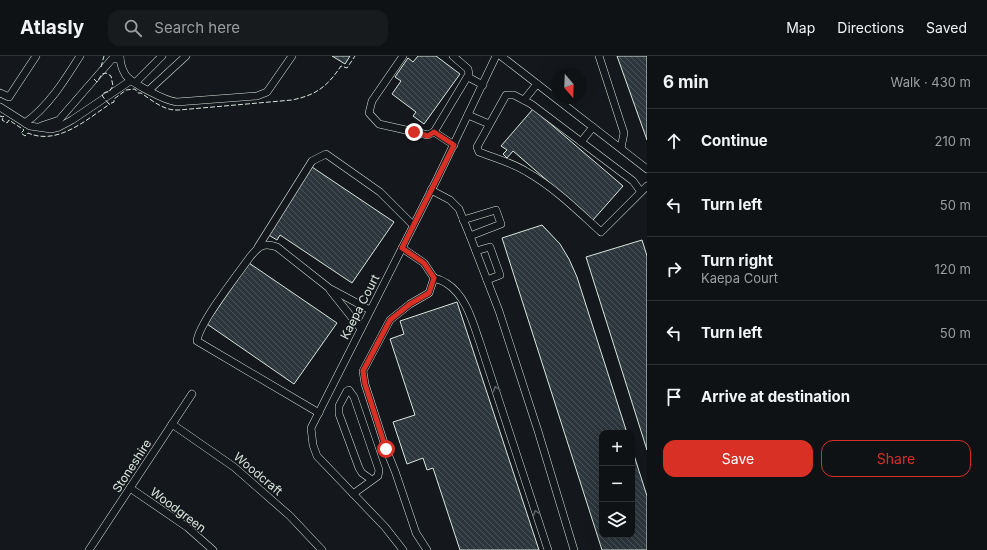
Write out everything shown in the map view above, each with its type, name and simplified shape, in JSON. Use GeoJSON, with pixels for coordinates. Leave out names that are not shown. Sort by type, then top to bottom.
{"type":"FeatureCollection","features":[{"type":"Feature","properties":{"kind":"street"},"geometry":{"type":"LineString","coordinates":[[0,93],[9,97],[36,56]]}},
{"type":"Feature","properties":{"kind":"street"},"geometry":{"type":"LineString","coordinates":[[25,123],[52,97],[80,56]]}},
{"type":"Feature","properties":{"kind":"street"},"geometry":{"type":"LineString","coordinates":[[0,107],[25,123],[35,127],[51,129],[59,127],[133,82],[162,56]]}},
{"type":"Feature","properties":{"kind":"street"},"geometry":{"type":"LineString","coordinates":[[149,90],[186,56]]}},
{"type":"Feature","properties":{"kind":"street"},"geometry":{"type":"LineString","coordinates":[[35,127],[59,120],[112,59],[120,58],[124,74],[133,82],[169,101],[177,102],[257,96],[267,92],[292,56]]}},
{"type":"Feature","properties":{"kind":"street"},"geometry":{"type":"LineString","coordinates":[[403,56],[372,101],[369,112],[379,124],[428,136],[434,132],[470,74],[468,69],[453,56]]}},
{"type":"Feature","properties":{"kind":"street","name":"Kaepa Court"},"geometry":{"type":"LineString","coordinates":[[403,550],[385,526],[317,456],[313,445],[311,428],[432,190],[496,56]]}},
{"type":"Feature","properties":{"kind":"street"},"geometry":{"type":"LineString","coordinates":[[501,56],[647,169]]}},
{"type":"Feature","properties":{"kind":"street"},"geometry":{"type":"LineString","coordinates":[[599,56],[624,133],[621,148]]}},
{"type":"Feature","properties":{"kind":"street"},"geometry":{"type":"LineString","coordinates":[[468,77],[483,85]]}},
{"type":"Feature","properties":{"kind":"street"},"geometry":{"type":"LineString","coordinates":[[524,100],[537,84]]}},
{"type":"Feature","properties":{"kind":"street"},"geometry":{"type":"LineString","coordinates":[[641,192],[633,181],[524,100],[514,95],[506,95],[477,147],[479,152],[518,167],[533,175],[562,197],[601,232],[641,192],[647,186]]}},
{"type":"Feature","properties":{"kind":"street"},"geometry":{"type":"LineString","coordinates":[[468,115],[489,124]]}},
{"type":"Feature","properties":{"kind":"street"},"geometry":{"type":"LineString","coordinates":[[581,142],[593,127]]}},
{"type":"Feature","properties":{"kind":"street"},"geometry":{"type":"LineString","coordinates":[[434,132],[454,145]]}},
{"type":"Feature","properties":{"kind":"street"},"geometry":{"type":"LineString","coordinates":[[319,413],[197,341],[206,319],[258,247],[312,161],[326,154],[380,192],[413,225]]}},
{"type":"Feature","properties":{"kind":"street"},"geometry":{"type":"LineString","coordinates":[[432,190],[450,200],[459,209],[476,251],[499,311],[538,431],[574,550]]}},
{"type":"Feature","properties":{"kind":"street"},"geometry":{"type":"LineString","coordinates":[[463,220],[496,210],[501,224],[470,236]]}},
{"type":"Feature","properties":{"kind":"street"},"geometry":{"type":"LineString","coordinates":[[258,247],[269,244],[278,247],[329,288],[370,310]]}},
{"type":"Feature","properties":{"kind":"street"},"geometry":{"type":"LineString","coordinates":[[476,251],[490,247],[500,275],[487,280]]}},
{"type":"Feature","properties":{"kind":"street"},"geometry":{"type":"LineString","coordinates":[[402,248],[424,263],[434,278],[447,283],[458,294],[468,310],[548,550]]}},
{"type":"Feature","properties":{"kind":"street"},"geometry":{"type":"LineString","coordinates":[[427,550],[416,533],[386,449],[365,384],[363,371],[390,320],[410,304],[429,293],[434,278]]}},
{"type":"Feature","properties":{"kind":"street"},"geometry":{"type":"LineString","coordinates":[[329,288],[361,329]]}},
{"type":"Feature","properties":{"kind":"street"},"geometry":{"type":"LineString","coordinates":[[353,494],[372,480],[379,473],[378,466],[354,397],[349,390],[339,406],[339,414],[358,468],[372,480]]}},
{"type":"Feature","properties":{"kind":"street","name":"Stoneshire"},"geometry":{"type":"LineString","coordinates":[[89,550],[192,394]]}},
{"type":"Feature","properties":{"kind":"street","name":"Woodcraft"},"geometry":{"type":"LineString","coordinates":[[172,424],[234,467],[290,516],[322,550]]}},
{"type":"Feature","properties":{"kind":"street","name":"Woodgreen"},"geometry":{"type":"LineString","coordinates":[[130,488],[187,528],[212,550]]}},
{"type":"Feature","properties":{"kind":"building"},"geometry":{"type":"Polygon","coordinates":[[[332,56],[350,56],[345,64],[332,56]]]}},
{"type":"Feature","properties":{"kind":"building"},"geometry":{"type":"Polygon","coordinates":[[[418,56],[436,56],[460,74],[424,124],[413,116],[416,112],[392,94],[401,81],[395,77],[408,58],[413,62],[418,56]]]}},
{"type":"Feature","properties":{"kind":"building"},"geometry":{"type":"Polygon","coordinates":[[[617,56],[647,56],[647,140],[617,56]]]}},
{"type":"Feature","properties":{"kind":"building"},"geometry":{"type":"Polygon","coordinates":[[[533,109],[623,186],[593,220],[513,151],[507,158],[503,154],[507,150],[501,146],[533,109]]]}},
{"type":"Feature","properties":{"kind":"building"},"geometry":{"type":"Polygon","coordinates":[[[312,167],[394,222],[352,283],[280,235],[277,240],[267,234],[312,167]]]}},
{"type":"Feature","properties":{"kind":"building"},"geometry":{"type":"Polygon","coordinates":[[[542,225],[560,244],[569,259],[577,277],[626,430],[599,430],[599,538],[635,538],[635,458],[647,496],[647,550],[602,550],[502,238],[542,225]]]}},
{"type":"Feature","properties":{"kind":"building"},"geometry":{"type":"Polygon","coordinates":[[[642,240],[647,256],[647,450],[586,257],[642,240]]]}},
{"type":"Feature","properties":{"kind":"building"},"geometry":{"type":"Polygon","coordinates":[[[249,263],[337,323],[294,384],[207,324],[249,263]]]}},
{"type":"Feature","properties":{"kind":"building"},"geometry":{"type":"Polygon","coordinates":[[[457,302],[539,550],[460,550],[433,468],[427,470],[423,458],[407,464],[393,422],[415,415],[390,339],[404,334],[400,321],[457,302]]]}},
{"type":"Feature","properties":{"kind":"fence"},"geometry":{"type":"LineString","coordinates":[[101,67],[104,56]]}},
{"type":"Feature","properties":{"kind":"fence"},"geometry":{"type":"LineString","coordinates":[[94,79],[97,82],[102,74],[106,73],[111,76],[113,86],[109,92],[102,94],[109,104],[114,102],[114,99],[126,90],[135,89],[138,93],[141,93],[168,109],[179,110],[292,100],[308,96],[326,85],[341,66],[347,68],[355,56]]}},
{"type":"Feature","properties":{"kind":"fence"},"geometry":{"type":"LineString","coordinates":[[0,116],[4,116],[2,120],[7,123],[9,120],[24,130],[21,133],[25,136],[28,133],[39,136],[50,136],[72,129],[110,104]]}},
{"type":"Feature","properties":{"kind":"route"},"geometry":{"type":"LineString","coordinates":[[386,449],[365,384],[363,371],[390,320],[410,304],[429,293],[434,278],[424,263],[402,248],[454,145],[434,132],[428,136],[414,132]]}}]}
